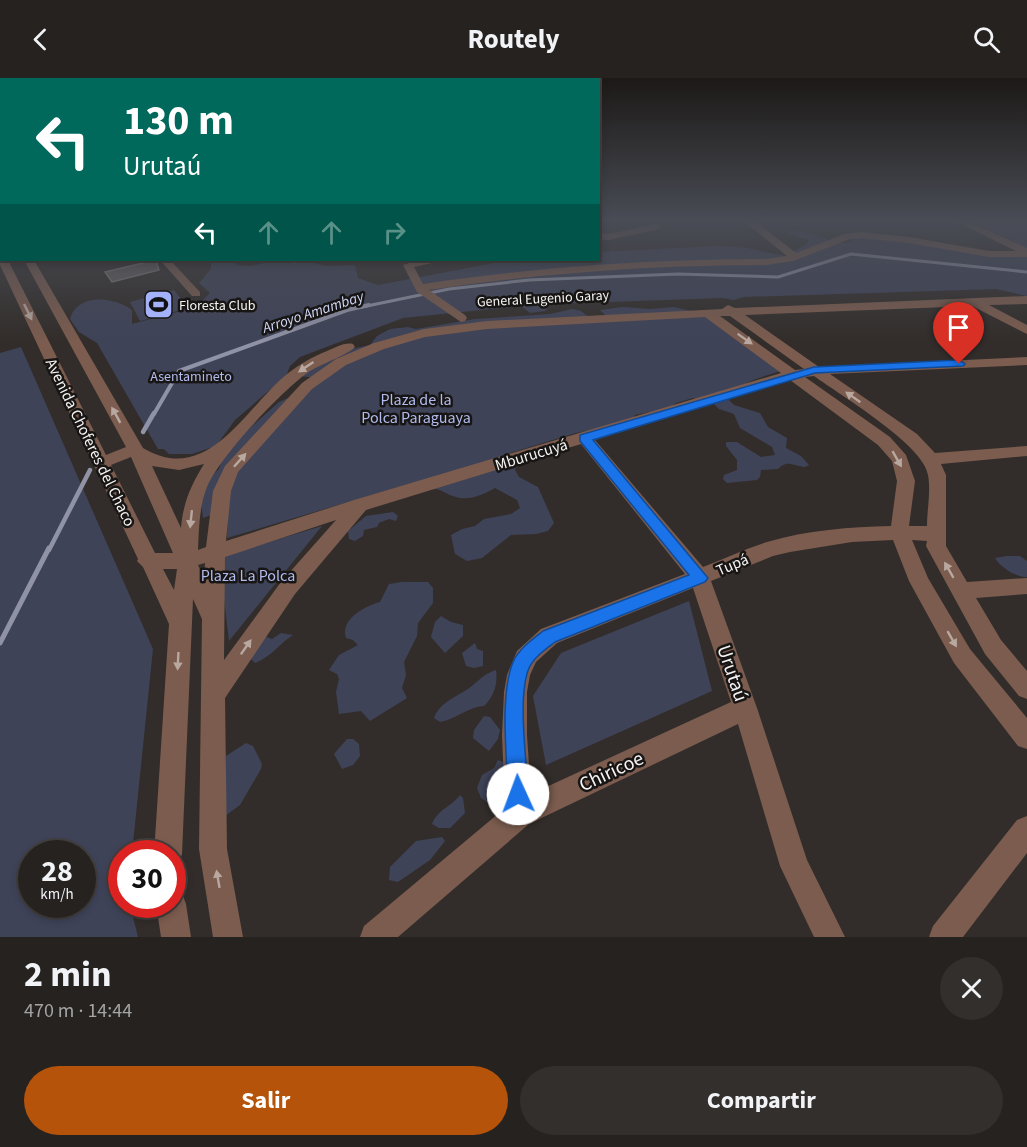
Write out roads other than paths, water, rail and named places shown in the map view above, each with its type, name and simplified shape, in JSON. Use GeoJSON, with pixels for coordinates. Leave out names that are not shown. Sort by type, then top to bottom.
{"type":"FeatureCollection","features":[{"type":"Feature","properties":{"kind":"street","name":"Avenida Choferes del Chaco"},"geometry":{"type":"LineString","coordinates":[[2,261],[5,277],[102,463],[147,561],[180,624]]}},
{"type":"Feature","properties":{"kind":"street"},"geometry":{"type":"LineString","coordinates":[[166,261],[196,294]]}},
{"type":"Feature","properties":{"kind":"street"},"geometry":{"type":"LineString","coordinates":[[428,261],[408,265],[423,292],[461,318]]}},
{"type":"Feature","properties":{"kind":"street"},"geometry":{"type":"LineString","coordinates":[[423,292],[478,278],[550,271],[771,261]]}},
{"type":"Feature","properties":{"kind":"street"},"geometry":{"type":"LineString","coordinates":[[5,277],[33,264]]}},
{"type":"Feature","properties":{"kind":"street","name":"Avenida Choferes del Chaco"},"geometry":{"type":"LineString","coordinates":[[33,264],[136,451],[213,620],[213,849],[228,937]]}},
{"type":"Feature","properties":{"kind":"street","name":"General Eugenio Garay"},"geometry":{"type":"LineString","coordinates":[[213,620],[216,544],[222,491],[231,470],[307,386],[341,362],[379,346],[424,333],[487,326],[714,309],[1027,294]]}},
{"type":"Feature","properties":{"kind":"street","name":"General Eugenio Garay"},"geometry":{"type":"LineString","coordinates":[[188,561],[191,512],[199,486],[221,451],[291,378],[315,361],[375,335],[461,318],[1027,300]]}},
{"type":"Feature","properties":{"kind":"street"},"geometry":{"type":"LineString","coordinates":[[974,302],[1027,330]]}},
{"type":"Feature","properties":{"kind":"street"},"geometry":{"type":"LineString","coordinates":[[714,309],[814,370],[911,438],[931,459],[937,475],[936,546],[993,647],[1027,688]]}},
{"type":"Feature","properties":{"kind":"street"},"geometry":{"type":"LineString","coordinates":[[714,309],[794,374],[884,441],[900,459],[906,481],[899,532],[919,581],[962,656],[1027,737]]}},
{"type":"Feature","properties":{"kind":"street","name":"Mburucuyá"},"geometry":{"type":"LineString","coordinates":[[147,561],[188,561],[216,544],[361,505],[794,374],[814,370],[1027,361]]}},
{"type":"Feature","properties":{"kind":"street","name":"Urutaú"},"geometry":{"type":"LineString","coordinates":[[585,438],[700,578],[745,708],[794,866],[830,937]]}},
{"type":"Feature","properties":{"kind":"street"},"geometry":{"type":"LineString","coordinates":[[102,463],[136,451],[151,462],[169,465],[202,460],[221,451]]}},
{"type":"Feature","properties":{"kind":"street"},"geometry":{"type":"LineString","coordinates":[[931,459],[1027,451]]}},
{"type":"Feature","properties":{"kind":"street"},"geometry":{"type":"LineString","coordinates":[[213,695],[288,588],[361,505]]}},
{"type":"Feature","properties":{"kind":"street","name":"Tupá"},"geometry":{"type":"LineString","coordinates":[[519,814],[514,693],[521,664],[549,636],[770,549],[794,543],[899,532],[935,534]]}},
{"type":"Feature","properties":{"kind":"street"},"geometry":{"type":"LineString","coordinates":[[169,840],[180,624],[188,561]]}},
{"type":"Feature","properties":{"kind":"street"},"geometry":{"type":"LineString","coordinates":[[961,591],[1027,586]]}},
{"type":"Feature","properties":{"kind":"street","name":"Chiricoe"},"geometry":{"type":"LineString","coordinates":[[375,937],[519,814],[745,708]]}},
{"type":"Feature","properties":{"kind":"street"},"geometry":{"type":"LineString","coordinates":[[944,937],[1027,830]]}},
{"type":"Feature","properties":{"kind":"street"},"geometry":{"type":"LineString","coordinates":[[173,918],[176,937]]}},
{"type":"Feature","properties":{"kind":"waterway","name":"Arroyo Amambay"},"geometry":{"type":"LineString","coordinates":[[362,307],[449,289],[529,280],[678,274],[778,277],[829,261]]}},
{"type":"Feature","properties":{"kind":"waterway","name":"Arroyo Amambay"},"geometry":{"type":"LineString","coordinates":[[920,261],[1027,272]]}},
{"type":"Feature","properties":{"kind":"waterway","name":"Arroyo Amambay"},"geometry":{"type":"LineString","coordinates":[[154,414],[179,371],[347,310],[369,305]]}},
{"type":"Feature","properties":{"kind":"waterway","name":"Arroyo Amambay"},"geometry":{"type":"LineString","coordinates":[[143,432],[154,413]]}},
{"type":"Feature","properties":{"kind":"waterway","name":"Arroyo Amambay"},"geometry":{"type":"LineString","coordinates":[[49,550],[90,470]]}},
{"type":"Feature","properties":{"kind":"waterway","name":"Arroyo Amambay"},"geometry":{"type":"LineString","coordinates":[[0,643],[49,548]]}},
{"type":"Feature","properties":{"kind":"place","name":"Floresta Club"},"geometry":{"type":"Point","coordinates":[158,305]}},
{"type":"Feature","properties":{"kind":"park label","name":"Asentamineto"},"geometry":{"type":"Point","coordinates":[191,376]}},
{"type":"Feature","properties":{"kind":"park label","name":"Plaza de la Polca Paraguaya"},"geometry":{"type":"Point","coordinates":[416,408]}},
{"type":"Feature","properties":{"kind":"park label","name":"Plaza La Polca"},"geometry":{"type":"Point","coordinates":[248,575]}}]}
